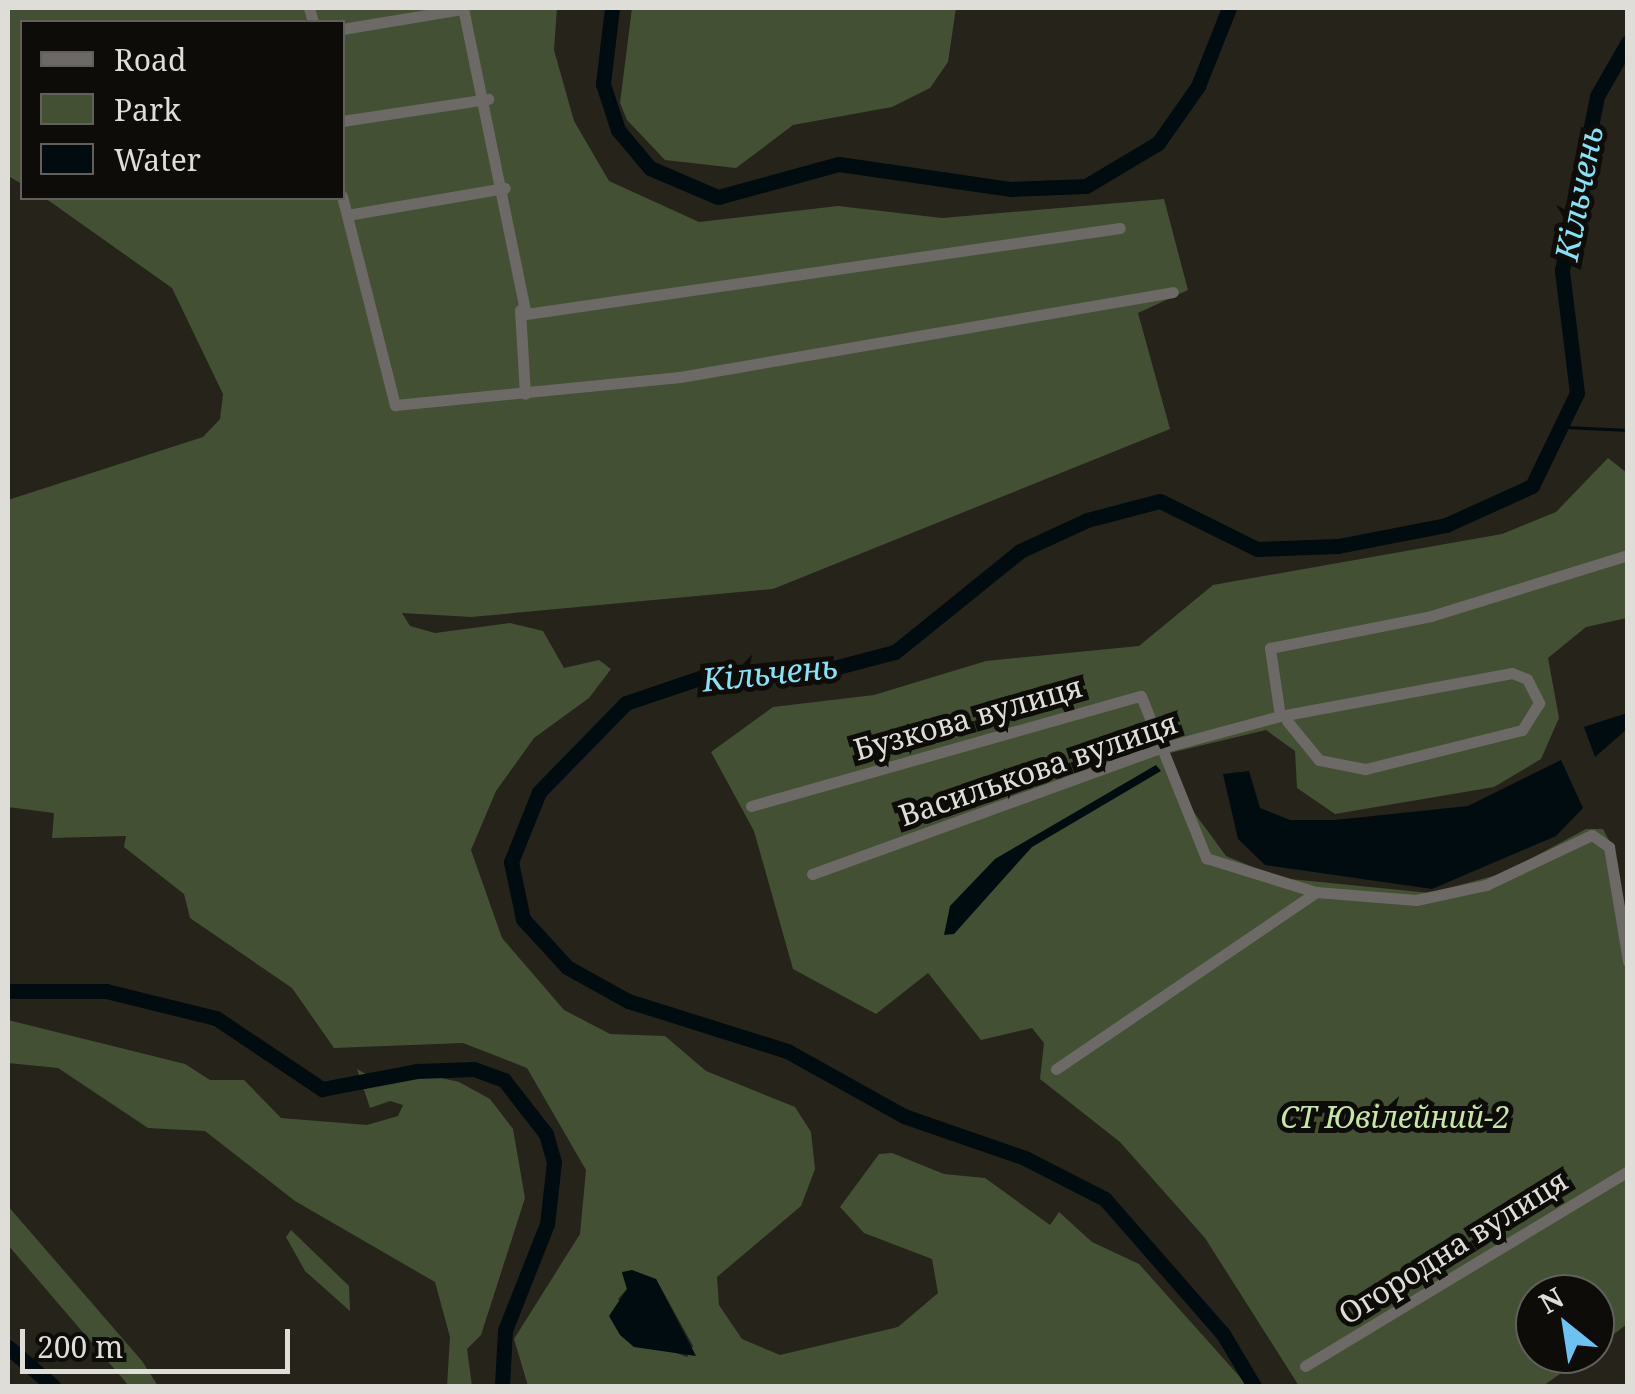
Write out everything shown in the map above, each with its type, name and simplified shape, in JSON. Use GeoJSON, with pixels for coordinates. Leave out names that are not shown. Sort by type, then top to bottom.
{"type":"FeatureCollection","features":[{"type":"Feature","properties":{"kind":"street"},"geometry":{"type":"LineString","coordinates":[[345,29],[463,8],[488,100],[505,188],[520,310],[525,394]]}},
{"type":"Feature","properties":{"kind":"street"},"geometry":{"type":"LineString","coordinates":[[345,121],[488,100]]}},
{"type":"Feature","properties":{"kind":"street"},"geometry":{"type":"LineString","coordinates":[[347,215],[505,188]]}},
{"type":"Feature","properties":{"kind":"street"},"geometry":{"type":"LineString","coordinates":[[343,200],[395,405],[525,394],[1173,292]]}},
{"type":"Feature","properties":{"kind":"street"},"geometry":{"type":"LineString","coordinates":[[520,310],[1120,228]]}},
{"type":"Feature","properties":{"kind":"street"},"geometry":{"type":"LineString","coordinates":[[1284,718],[1270,648],[1432,616],[1628,554]]}},
{"type":"Feature","properties":{"kind":"street","name":"Василькова вулиця"},"geometry":{"type":"LineString","coordinates":[[812,874],[1163,748],[1284,718],[1512,673],[1534,690],[1538,713],[1522,730],[1365,769],[1320,760],[1284,718]]}},
{"type":"Feature","properties":{"kind":"street","name":"Бузкова вулиця"},"geometry":{"type":"LineString","coordinates":[[751,806],[1140,696],[1163,748]]}},
{"type":"Feature","properties":{"kind":"street"},"geometry":{"type":"LineString","coordinates":[[1163,748],[1206,858],[1316,892],[1462,894],[1592,835],[1609,848],[1628,961]]}},
{"type":"Feature","properties":{"kind":"street"},"geometry":{"type":"LineString","coordinates":[[1056,1069],[1316,892]]}},
{"type":"Feature","properties":{"kind":"street","name":"Огородна вулиця"},"geometry":{"type":"LineString","coordinates":[[1305,1366],[1628,1170]]}},
{"type":"Feature","properties":{"kind":"green space"},"geometry":{"type":"Polygon","coordinates":[[[8,8],[557,8],[554,50],[574,121],[609,181],[699,222],[838,206],[942,218],[1164,199],[1188,290],[1138,313],[1170,429],[773,589],[471,617],[402,613],[410,626],[435,633],[510,623],[543,631],[564,668],[599,660],[611,669],[589,698],[534,738],[496,791],[471,850],[502,938],[564,1010],[610,1034],[665,1036],[706,1071],[795,1107],[811,1132],[815,1169],[801,1206],[717,1277],[719,1305],[742,1339],[780,1355],[898,1327],[938,1293],[932,1259],[864,1233],[840,1207],[879,1154],[892,1153],[944,1174],[985,1178],[1050,1225],[1059,1212],[1092,1242],[1139,1264],[1248,1386],[528,1386],[514,1339],[580,1234],[586,1170],[527,1068],[463,1043],[334,1048],[292,988],[190,918],[184,894],[124,847],[126,836],[52,838],[54,813],[8,807],[8,500],[203,437],[220,419],[223,394],[172,288],[48,200],[345,200],[345,20],[20,20],[20,183],[8,176],[8,8]],[[622,1273],[627,1289],[618,1299],[647,1342],[687,1357],[693,1346],[656,1279],[622,1273]]]}},
{"type":"Feature","properties":{"kind":"green space"},"geometry":{"type":"Polygon","coordinates":[[[632,8],[956,8],[948,62],[930,88],[892,107],[793,125],[736,168],[665,160],[627,120],[620,103],[632,8]]]}},
{"type":"Feature","properties":{"kind":"green space","name":"СT Ювілейний-2"},"geometry":{"type":"Polygon","coordinates":[[[1608,458],[1627,473],[1627,618],[1586,627],[1548,658],[1559,718],[1541,759],[1494,787],[1335,814],[1297,788],[1295,751],[1266,730],[1170,753],[1193,811],[1226,856],[1280,878],[1430,893],[1504,873],[1586,829],[1603,829],[1611,844],[1627,933],[1627,1324],[1615,1333],[1615,1274],[1515,1274],[1515,1374],[1560,1374],[1543,1386],[1299,1386],[1205,1238],[1120,1142],[1040,1079],[1044,1043],[1032,1028],[981,1040],[928,973],[876,1014],[793,969],[754,831],[711,752],[773,707],[874,695],[986,661],[1139,646],[1213,585],[1502,534],[1556,512],[1608,458]]]}},
{"type":"Feature","properties":{"kind":"green space"},"geometry":{"type":"Polygon","coordinates":[[[8,1020],[185,1064],[210,1080],[244,1080],[281,1118],[367,1125],[398,1116],[403,1105],[390,1101],[370,1108],[357,1069],[384,1084],[428,1075],[459,1082],[490,1099],[513,1129],[525,1198],[481,1335],[467,1349],[472,1386],[447,1386],[450,1337],[435,1282],[295,1201],[205,1131],[148,1128],[58,1068],[8,1063],[8,1020]]]}},
{"type":"Feature","properties":{"kind":"green space"},"geometry":{"type":"Polygon","coordinates":[[[8,1206],[142,1361],[158,1386],[129,1386],[8,1245],[8,1206]]]}},
{"type":"Feature","properties":{"kind":"green space"},"geometry":{"type":"Polygon","coordinates":[[[291,1230],[349,1286],[350,1311],[305,1271],[286,1237],[291,1230]]]}},
{"type":"Feature","properties":{"kind":"water"},"geometry":{"type":"Polygon","coordinates":[[[1627,713],[1627,729],[1595,757],[1584,727],[1627,713]]]}},
{"type":"Feature","properties":{"kind":"water"},"geometry":{"type":"Polygon","coordinates":[[[1561,760],[1583,808],[1556,836],[1432,889],[1265,865],[1238,839],[1223,774],[1249,771],[1260,808],[1290,820],[1335,820],[1468,806],[1561,760]]]}},
{"type":"Feature","properties":{"kind":"water"},"geometry":{"type":"Polygon","coordinates":[[[1156,765],[1161,771],[1032,847],[954,934],[944,935],[950,906],[995,859],[1156,765]]]}},
{"type":"Feature","properties":{"kind":"water"},"geometry":{"type":"Polygon","coordinates":[[[632,1270],[656,1279],[696,1356],[634,1347],[620,1335],[609,1316],[627,1289],[622,1272],[632,1270]]]}},
{"type":"Feature","properties":{"kind":"waterway","name":"Кільчень"},"geometry":{"type":"LineString","coordinates":[[612,8],[603,84],[618,130],[650,168],[718,197],[839,164],[1011,189],[1086,186],[1158,143],[1198,86],[1229,8]]}},
{"type":"Feature","properties":{"kind":"waterway","name":"Кільчень"},"geometry":{"type":"LineString","coordinates":[[1254,1386],[1223,1334],[1105,1199],[1025,1158],[904,1116],[787,1051],[628,1001],[567,967],[523,919],[511,862],[539,792],[626,703],[717,672],[822,671],[895,652],[1020,551],[1087,520],[1160,501],[1257,549],[1338,546],[1446,525],[1532,486],[1577,393],[1562,270],[1597,96],[1628,42]]}},
{"type":"Feature","properties":{"kind":"waterway"},"geometry":{"type":"LineString","coordinates":[[1565,427],[1628,430]]}},
{"type":"Feature","properties":{"kind":"waterway","name":"Кільчень"},"geometry":{"type":"LineString","coordinates":[[8,991],[106,991],[216,1018],[322,1089],[416,1071],[474,1069],[504,1080],[546,1134],[554,1162],[547,1224],[505,1330],[502,1386]]}},
{"type":"Feature","properties":{"kind":"waterway","name":"Кільчень"},"geometry":{"type":"LineString","coordinates":[[8,1347],[53,1386]]}}]}
